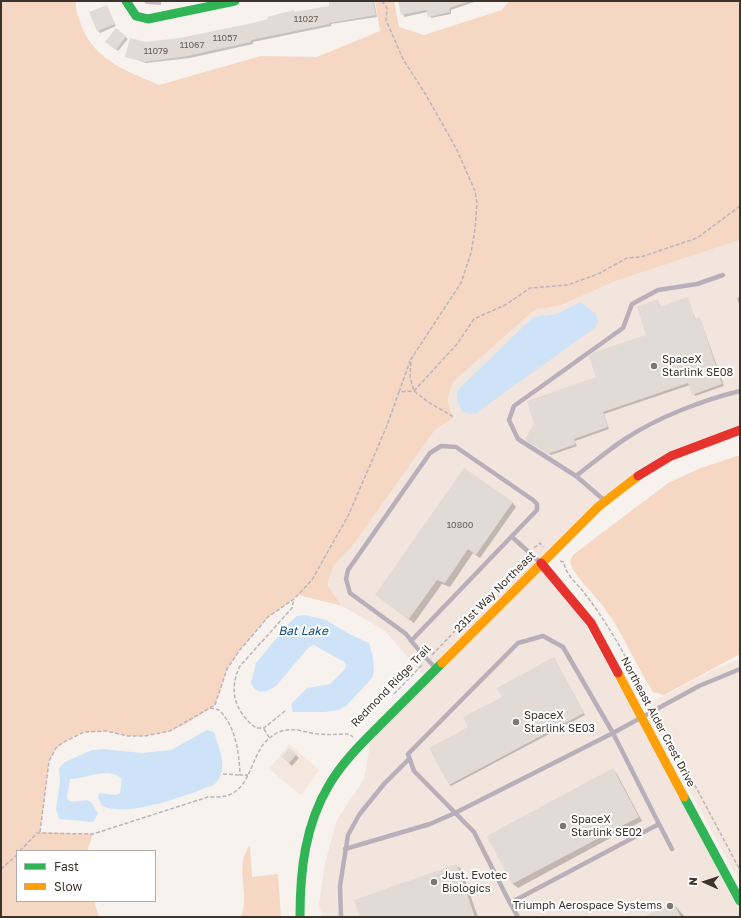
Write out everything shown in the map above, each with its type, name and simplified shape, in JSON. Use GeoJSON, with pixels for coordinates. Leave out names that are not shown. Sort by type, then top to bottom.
{"type":"FeatureCollection","features":[{"type":"Feature","properties":{"kind":"street"},"geometry":{"type":"LineString","coordinates":[[126,1],[133,13],[140,18],[148,19],[235,1]]}},
{"type":"Feature","properties":{"kind":"street","name":"231st Way Northeast"},"geometry":{"type":"LineString","coordinates":[[300,917],[299,886],[302,859],[312,822],[339,770],[383,721],[605,501],[636,477],[671,456],[740,430]]}},
{"type":"Feature","properties":{"kind":"street","name":"Northeast Alder Crest Drive"},"geometry":{"type":"LineString","coordinates":[[541,563],[591,623],[740,901]]}},
{"type":"Feature","properties":{"kind":"lane"},"geometry":{"type":"LineString","coordinates":[[605,501],[576,476],[518,439],[509,420],[514,406],[623,328],[632,304],[658,290],[697,284],[723,275]]}},
{"type":"Feature","properties":{"kind":"lane"},"geometry":{"type":"LineString","coordinates":[[576,476],[626,438],[661,420],[722,395],[740,392]]}},
{"type":"Feature","properties":{"kind":"lane"},"geometry":{"type":"LineString","coordinates":[[411,641],[512,538],[537,510],[536,504],[456,447],[441,446],[435,448],[348,570],[346,579],[350,593],[396,627],[436,668]]}},
{"type":"Feature","properties":{"kind":"lane"},"geometry":{"type":"LineString","coordinates":[[512,538],[541,563]]}},
{"type":"Feature","properties":{"kind":"lane"},"geometry":{"type":"LineString","coordinates":[[518,917],[474,832],[414,771],[408,754],[518,643],[543,636],[563,647],[613,733],[672,850]]}},
{"type":"Feature","properties":{"kind":"lane"},"geometry":{"type":"LineString","coordinates":[[345,849],[430,824],[455,813],[642,718],[699,686],[740,669]]}},
{"type":"Feature","properties":{"kind":"lane"},"geometry":{"type":"LineString","coordinates":[[341,917],[340,886],[348,835],[359,815],[384,784],[410,759]]}},
{"type":"Feature","properties":{"kind":"lane"},"geometry":{"type":"LineString","coordinates":[[510,902],[659,824]]}},
{"type":"Feature","properties":{"kind":"path"},"geometry":{"type":"LineString","coordinates":[[40,832],[49,761],[56,748],[72,737],[84,732],[106,731],[134,736],[170,732],[210,708],[218,700],[227,669],[239,651],[268,617],[294,600],[312,580],[349,514],[386,428],[411,359],[460,283],[471,253],[476,216],[475,191],[456,148],[426,95],[403,59],[386,20],[387,8],[382,1]]}},
{"type":"Feature","properties":{"kind":"path"},"geometry":{"type":"LineString","coordinates":[[399,392],[414,391],[457,344],[474,319],[507,304],[530,288],[568,285],[600,273],[627,258],[641,257],[696,238],[740,206]]}},
{"type":"Feature","properties":{"kind":"path"},"geometry":{"type":"LineString","coordinates":[[411,359],[410,377],[414,391],[428,402],[454,417]]}},
{"type":"Feature","properties":{"kind":"path","name":"Redmond Ridge Trail"},"geometry":{"type":"LineString","coordinates":[[389,699],[540,544]]}},
{"type":"Feature","properties":{"kind":"path"},"geometry":{"type":"LineString","coordinates":[[285,710],[264,728],[256,728],[238,708],[233,695],[234,680],[240,666],[292,608],[294,600]]}},
{"type":"Feature","properties":{"kind":"path"},"geometry":{"type":"LineString","coordinates":[[210,708],[219,710],[232,730],[240,760],[240,775]]}},
{"type":"Feature","properties":{"kind":"path"},"geometry":{"type":"LineString","coordinates":[[21,850],[34,835],[40,832],[93,834],[208,797],[226,796],[238,789],[248,775],[258,750],[269,737],[264,728]]}},
{"type":"Feature","properties":{"kind":"path","name":"Redmond Ridge Trail"},"geometry":{"type":"LineString","coordinates":[[269,737],[284,730],[318,734],[349,734],[353,737],[356,733]]}},
{"type":"Feature","properties":{"kind":"path"},"geometry":{"type":"LineString","coordinates":[[223,774],[248,775]]}},
{"type":"Feature","properties":{"kind":"path"},"geometry":{"type":"LineString","coordinates":[[1,869],[16,856]]}},
{"type":"Feature","properties":{"kind":"shaded area"},"geometry":{"type":"Polygon","coordinates":[[[1,1],[76,1],[80,22],[93,46],[102,55],[122,68],[159,85],[261,56],[317,57],[380,31],[375,1],[394,1],[399,27],[424,35],[502,10],[509,1],[740,1],[740,240],[613,282],[559,306],[537,309],[453,382],[448,400],[451,413],[454,417],[435,430],[351,548],[332,569],[328,586],[342,606],[299,595],[268,617],[239,651],[227,669],[215,705],[186,724],[170,731],[145,736],[128,736],[106,731],[84,732],[72,737],[56,748],[49,761],[40,832],[93,834],[87,850],[16,850],[16,902],[94,902],[99,917],[1,917],[1,1]]]}},
{"type":"Feature","properties":{"kind":"shaded area"},"geometry":{"type":"Polygon","coordinates":[[[740,240],[740,430],[636,477],[541,563],[565,589],[740,901],[740,917],[322,917],[319,904],[325,863],[337,820],[364,779],[372,733],[426,678],[384,630],[342,606],[328,586],[330,572],[340,558],[351,548],[435,430],[447,422],[449,390],[453,382],[531,313],[537,309],[559,306],[613,282],[740,240]]]}},
{"type":"Feature","properties":{"kind":"shaded area"},"geometry":{"type":"Polygon","coordinates":[[[740,455],[740,654],[664,695],[653,692],[623,637],[598,600],[575,572],[570,561],[573,555],[668,483],[701,468],[740,455]]]}},
{"type":"Feature","properties":{"kind":"shaded area"},"geometry":{"type":"Polygon","coordinates":[[[740,659],[740,883],[644,706],[717,668],[740,659]]]}},
{"type":"Feature","properties":{"kind":"shaded area"},"geometry":{"type":"Polygon","coordinates":[[[289,744],[319,770],[301,795],[269,769],[289,744]]]}},
{"type":"Feature","properties":{"kind":"shaded area"},"geometry":{"type":"Polygon","coordinates":[[[250,845],[252,877],[278,874],[281,917],[241,917],[244,908],[243,862],[245,853],[250,845]]]}},
{"type":"Feature","properties":{"kind":"water"},"geometry":{"type":"Polygon","coordinates":[[[580,302],[596,314],[598,322],[596,327],[476,413],[469,414],[462,412],[457,399],[458,390],[526,324],[534,317],[557,314],[580,302]]]}},
{"type":"Feature","properties":{"kind":"water","name":"Bat Lake"},"geometry":{"type":"Polygon","coordinates":[[[305,615],[326,620],[351,635],[369,643],[373,657],[374,671],[372,678],[346,706],[339,710],[325,712],[293,712],[291,704],[307,688],[330,684],[345,669],[346,665],[344,662],[314,645],[309,647],[273,688],[262,692],[256,690],[251,683],[256,663],[289,623],[297,616],[305,615]]]}},
{"type":"Feature","properties":{"kind":"water"},"geometry":{"type":"Polygon","coordinates":[[[207,730],[214,732],[222,759],[221,773],[219,779],[214,785],[158,804],[127,809],[114,809],[102,806],[98,797],[99,793],[116,795],[120,793],[122,779],[117,775],[104,773],[70,779],[67,797],[69,801],[89,801],[98,814],[93,822],[59,819],[56,809],[60,782],[59,768],[65,762],[92,750],[103,749],[142,753],[171,750],[207,730]]]}},
{"type":"Feature","properties":{"kind":"building"},"geometry":{"type":"Polygon","coordinates":[[[373,1],[376,15],[329,23],[187,56],[144,62],[125,57],[130,38],[146,42],[180,38],[253,23],[268,19],[267,17],[294,10],[294,12],[329,6],[329,2],[373,1]]]}},
{"type":"Feature","properties":{"kind":"building"},"geometry":{"type":"Polygon","coordinates":[[[398,1],[467,2],[449,8],[450,12],[428,17],[426,10],[401,15],[398,1]]]}},
{"type":"Feature","properties":{"kind":"building"},"geometry":{"type":"Polygon","coordinates":[[[107,5],[115,24],[97,31],[89,12],[107,5]]]}},
{"type":"Feature","properties":{"kind":"building"},"geometry":{"type":"Polygon","coordinates":[[[116,28],[126,36],[116,50],[105,42],[116,28]]]}},
{"type":"Feature","properties":{"kind":"building","name":"SpaceX Starlink SE08"},"geometry":{"type":"Polygon","coordinates":[[[688,297],[695,319],[700,317],[722,384],[692,395],[688,383],[603,412],[608,427],[574,439],[576,444],[548,454],[525,439],[534,424],[527,401],[596,377],[589,357],[595,352],[646,335],[637,307],[658,299],[660,307],[688,297]]]}},
{"type":"Feature","properties":{"kind":"building"},"geometry":{"type":"Polygon","coordinates":[[[464,468],[513,502],[476,555],[468,549],[445,583],[437,580],[409,619],[375,595],[464,468]]]}},
{"type":"Feature","properties":{"kind":"building","name":"SpaceX Starlink SE03"},"geometry":{"type":"Polygon","coordinates":[[[554,657],[584,713],[449,785],[429,748],[468,727],[463,717],[502,697],[497,688],[554,657]]]}},
{"type":"Feature","properties":{"kind":"building"},"geometry":{"type":"Polygon","coordinates":[[[289,748],[297,754],[289,763],[282,757],[289,748]]]}},
{"type":"Feature","properties":{"kind":"building","name":"SpaceX Starlink SE02"},"geometry":{"type":"Polygon","coordinates":[[[613,768],[639,817],[512,884],[487,836],[613,768]]]}},
{"type":"Feature","properties":{"kind":"building","name":"Just. Evotec Biologics"},"geometry":{"type":"Polygon","coordinates":[[[457,864],[475,917],[360,917],[354,900],[457,864]]]}},
{"type":"Feature","properties":{"kind":"building","name":"Triumph Aerospace Systems"},"geometry":{"type":"Polygon","coordinates":[[[673,902],[681,917],[644,917],[673,902]]]}},
{"type":"Feature","properties":{"kind":"traffic: fast"},"geometry":{"type":"LineString","coordinates":[[126,1],[136,16],[148,19],[235,1]]}},
{"type":"Feature","properties":{"kind":"traffic: fast"},"geometry":{"type":"LineString","coordinates":[[300,917],[301,883],[309,832],[314,816],[329,785],[354,752],[442,663]]}},
{"type":"Feature","properties":{"kind":"traffic: fast"},"geometry":{"type":"LineString","coordinates":[[684,797],[740,901]]}},
{"type":"Feature","properties":{"kind":"traffic: slow"},"geometry":{"type":"LineString","coordinates":[[442,663],[598,507],[638,476]]}},
{"type":"Feature","properties":{"kind":"traffic: slow"},"geometry":{"type":"LineString","coordinates":[[618,673],[684,797]]}},
{"type":"Feature","properties":{"kind":"traffic: jam"},"geometry":{"type":"LineString","coordinates":[[638,476],[671,456],[740,430]]}},
{"type":"Feature","properties":{"kind":"traffic: jam"},"geometry":{"type":"LineString","coordinates":[[541,563],[591,623],[618,673]]}},
{"type":"Feature","properties":{"kind":"place","name":"SpaceX Starlink SE08"},"geometry":{"type":"Point","coordinates":[654,366]}},
{"type":"Feature","properties":{"kind":"place","name":"SpaceX Starlink SE03"},"geometry":{"type":"Point","coordinates":[516,722]}},
{"type":"Feature","properties":{"kind":"place","name":"SpaceX Starlink SE02"},"geometry":{"type":"Point","coordinates":[563,826]}},
{"type":"Feature","properties":{"kind":"place","name":"Just. Evotec Biologics"},"geometry":{"type":"Point","coordinates":[434,882]}},
{"type":"Feature","properties":{"kind":"place","name":"Triumph Aerospace Systems"},"geometry":{"type":"Point","coordinates":[670,906]}}]}
